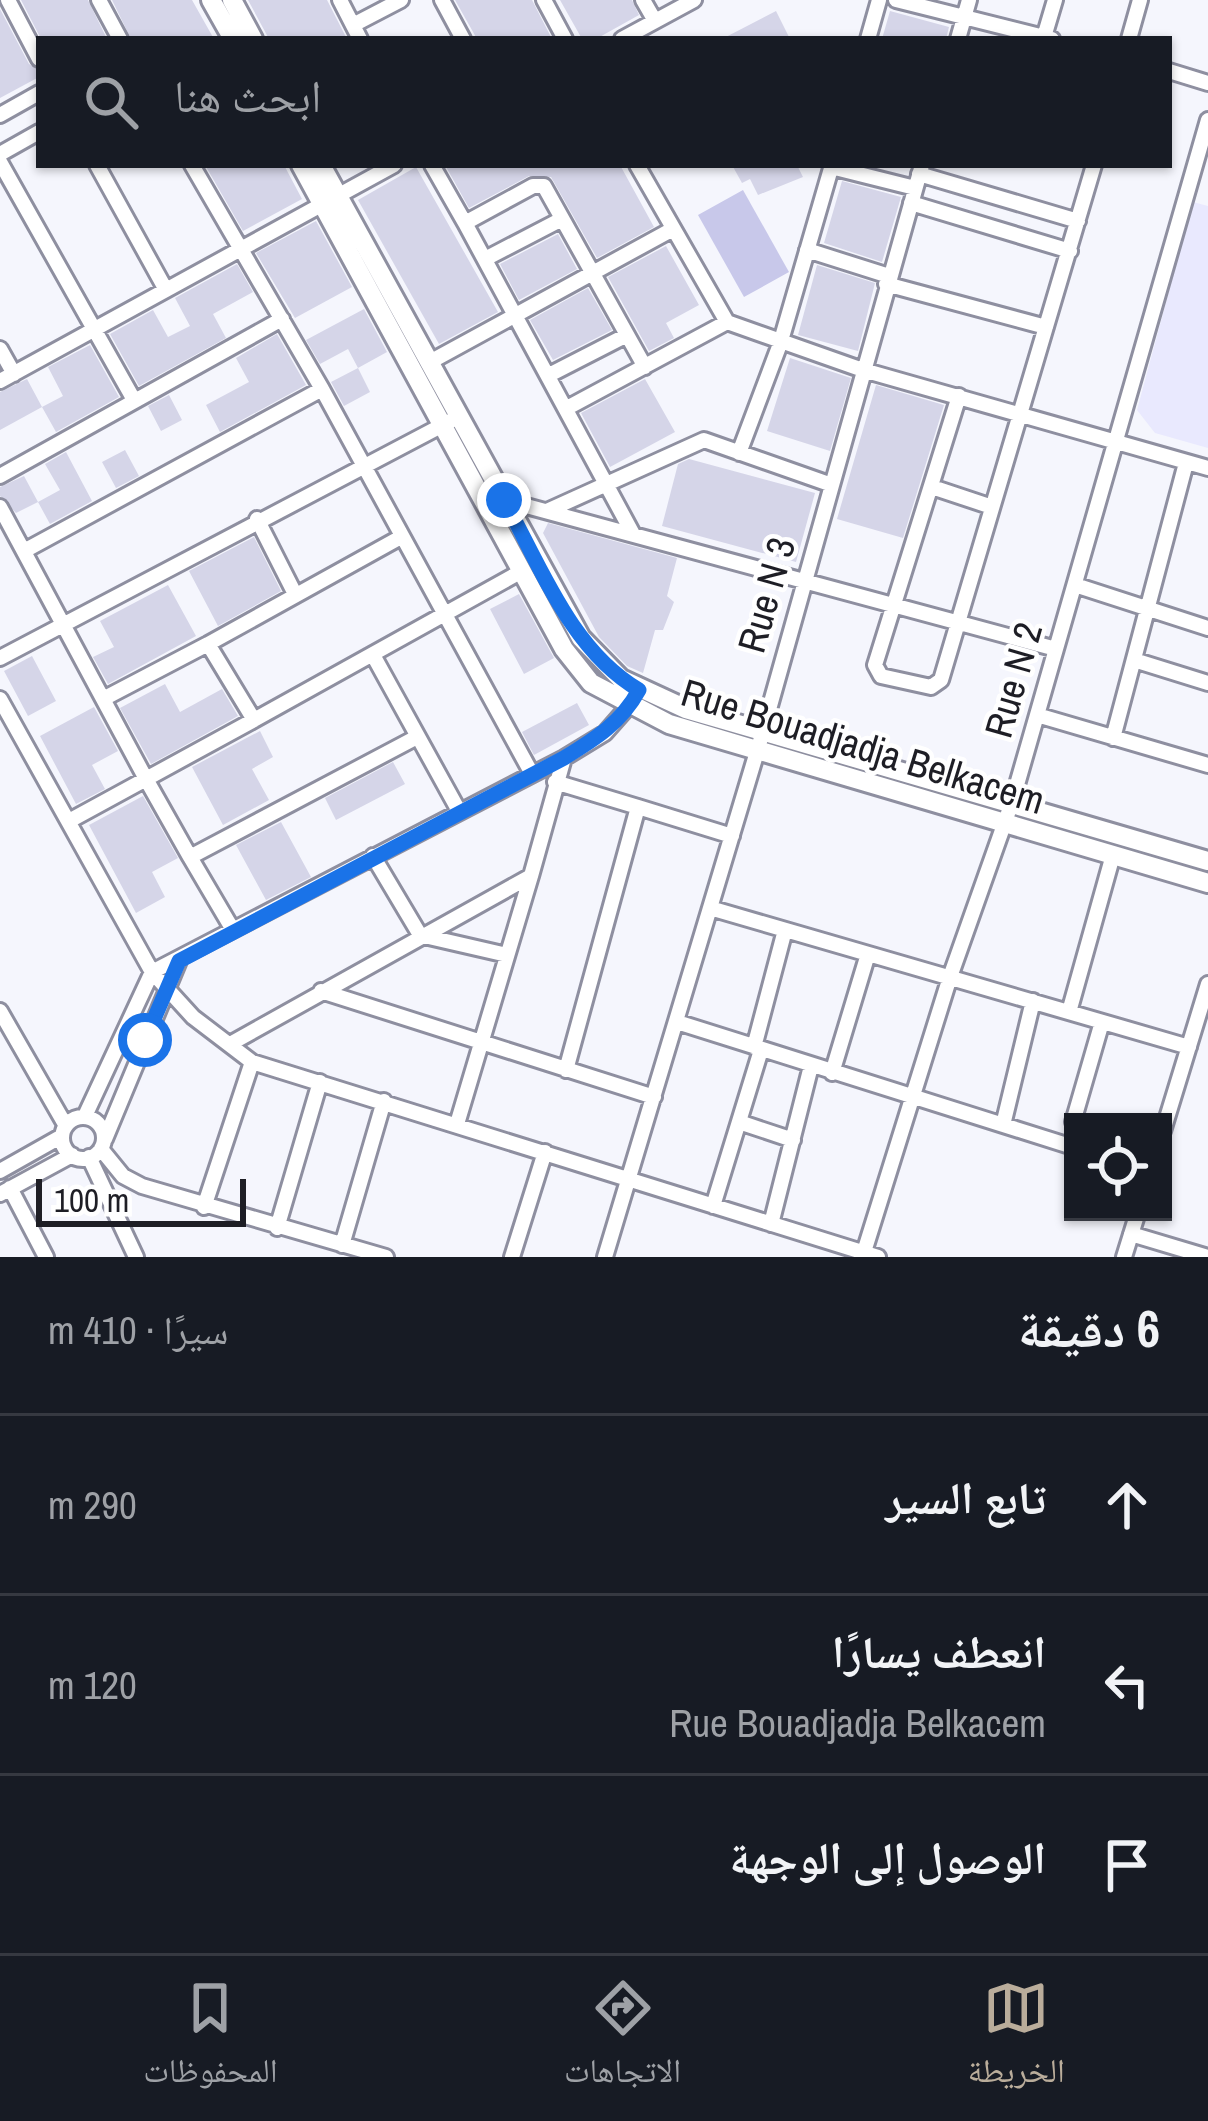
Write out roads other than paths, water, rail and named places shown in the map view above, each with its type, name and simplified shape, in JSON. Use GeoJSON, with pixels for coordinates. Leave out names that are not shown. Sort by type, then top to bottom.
{"type":"FeatureCollection","features":[{"type":"Feature","properties":{"kind":"street"},"geometry":{"type":"LineString","coordinates":[[8,0],[36,52]]}},
{"type":"Feature","properties":{"kind":"street"},"geometry":{"type":"LineString","coordinates":[[99,0],[118,36]]}},
{"type":"Feature","properties":{"kind":"street"},"geometry":{"type":"LineString","coordinates":[[211,0],[230,36]]}},
{"type":"Feature","properties":{"kind":"street"},"geometry":{"type":"LineString","coordinates":[[232,0],[251,36]]}},
{"type":"Feature","properties":{"kind":"street"},"geometry":{"type":"LineString","coordinates":[[340,0],[357,32],[401,0]]}},
{"type":"Feature","properties":{"kind":"street"},"geometry":{"type":"LineString","coordinates":[[442,0],[461,35]]}},
{"type":"Feature","properties":{"kind":"street"},"geometry":{"type":"LineString","coordinates":[[544,0],[563,36]]}},
{"type":"Feature","properties":{"kind":"street"},"geometry":{"type":"LineString","coordinates":[[643,0],[655,21]]}},
{"type":"Feature","properties":{"kind":"street"},"geometry":{"type":"LineString","coordinates":[[628,36],[694,0]]}},
{"type":"Feature","properties":{"kind":"street"},"geometry":{"type":"LineString","coordinates":[[869,36],[879,0]]}},
{"type":"Feature","properties":{"kind":"street"},"geometry":{"type":"LineString","coordinates":[[896,0],[1040,36]]}},
{"type":"Feature","properties":{"kind":"street"},"geometry":{"type":"LineString","coordinates":[[959,36],[969,0]]}},
{"type":"Feature","properties":{"kind":"street"},"geometry":{"type":"LineString","coordinates":[[1048,36],[1055,0]]}},
{"type":"Feature","properties":{"kind":"street"},"geometry":{"type":"LineString","coordinates":[[1131,36],[1140,0]]}},
{"type":"Feature","properties":{"kind":"street"},"geometry":{"type":"LineString","coordinates":[[1172,72],[1208,83]]}},
{"type":"Feature","properties":{"kind":"street"},"geometry":{"type":"LineString","coordinates":[[0,115],[36,95]]}},
{"type":"Feature","properties":{"kind":"street","name":"Rue N 2"},"geometry":{"type":"LineString","coordinates":[[871,1255],[950,977],[1006,823],[1208,120]]}},
{"type":"Feature","properties":{"kind":"street"},"geometry":{"type":"LineString","coordinates":[[36,134],[0,158],[134,400]]}},
{"type":"Feature","properties":{"kind":"street"},"geometry":{"type":"LineString","coordinates":[[99,168],[166,290]]}},
{"type":"Feature","properties":{"kind":"street"},"geometry":{"type":"LineString","coordinates":[[193,168],[322,389],[532,774]]}},
{"type":"Feature","properties":{"kind":"street","name":"Rue Bouadjadja Belkacem"},"geometry":{"type":"LineString","coordinates":[[304,168],[331,201],[428,363],[450,421],[504,500],[581,638],[634,699]]}},
{"type":"Feature","properties":{"kind":"street","name":"Rue Bouadjadja Belkacem"},"geometry":{"type":"LineString","coordinates":[[322,168],[331,201],[577,668],[634,699],[1006,823],[1208,883]]}},
{"type":"Feature","properties":{"kind":"street"},"geometry":{"type":"LineString","coordinates":[[0,349],[7,378],[389,168]]}},
{"type":"Feature","properties":{"kind":"street"},"geometry":{"type":"LineString","coordinates":[[434,168],[633,533]]}},
{"type":"Feature","properties":{"kind":"street"},"geometry":{"type":"LineString","coordinates":[[639,168],[728,322],[863,370],[1117,438],[1208,468]]}},
{"type":"Feature","properties":{"kind":"street"},"geometry":{"type":"LineString","coordinates":[[739,453],[780,344],[830,168]]}},
{"type":"Feature","properties":{"kind":"street"},"geometry":{"type":"LineString","coordinates":[[842,168],[1078,221]]}},
{"type":"Feature","properties":{"kind":"street"},"geometry":{"type":"LineString","coordinates":[[959,396],[875,665],[881,676],[938,685],[1093,168]]}},
{"type":"Feature","properties":{"kind":"street"},"geometry":{"type":"LineString","coordinates":[[917,182],[1070,251]]}},
{"type":"Feature","properties":{"kind":"street","name":"Rue N 3"},"geometry":{"type":"LineString","coordinates":[[604,1257],[760,740],[917,182]]}},
{"type":"Feature","properties":{"kind":"street"},"geometry":{"type":"LineString","coordinates":[[465,223],[539,184],[645,367]]}},
{"type":"Feature","properties":{"kind":"street"},"geometry":{"type":"LineString","coordinates":[[485,259],[562,219]]}},
{"type":"Feature","properties":{"kind":"street"},"geometry":{"type":"LineString","coordinates":[[428,363],[673,229]]}},
{"type":"Feature","properties":{"kind":"street"},"geometry":{"type":"LineString","coordinates":[[807,250],[888,280],[1046,327]]}},
{"type":"Feature","properties":{"kind":"street"},"geometry":{"type":"LineString","coordinates":[[0,476],[282,319]]}},
{"type":"Feature","properties":{"kind":"street"},"geometry":{"type":"LineString","coordinates":[[567,408],[728,322]]}},
{"type":"Feature","properties":{"kind":"street"},"geometry":{"type":"LineString","coordinates":[[549,375],[627,334]]}},
{"type":"Feature","properties":{"kind":"street"},"geometry":{"type":"LineString","coordinates":[[24,551],[322,389]]}},
{"type":"Feature","properties":{"kind":"street"},"geometry":{"type":"LineString","coordinates":[[0,658],[256,519],[450,421]]}},
{"type":"Feature","properties":{"kind":"street"},"geometry":{"type":"LineString","coordinates":[[547,511],[704,440],[832,484]]}},
{"type":"Feature","properties":{"kind":"street"},"geometry":{"type":"LineString","coordinates":[[1112,738],[1186,463]]}},
{"type":"Feature","properties":{"kind":"street"},"geometry":{"type":"LineString","coordinates":[[932,488],[992,507]]}},
{"type":"Feature","properties":{"kind":"street"},"geometry":{"type":"LineString","coordinates":[[504,500],[1056,649]]}},
{"type":"Feature","properties":{"kind":"street"},"geometry":{"type":"LineString","coordinates":[[0,507],[233,930]]}},
{"type":"Feature","properties":{"kind":"street"},"geometry":{"type":"LineString","coordinates":[[256,519],[295,594]]}},
{"type":"Feature","properties":{"kind":"street"},"geometry":{"type":"LineString","coordinates":[[103,698],[401,537]]}},
{"type":"Feature","properties":{"kind":"street"},"geometry":{"type":"LineString","coordinates":[[69,821],[522,571]]}},
{"type":"Feature","properties":{"kind":"street"},"geometry":{"type":"LineString","coordinates":[[1075,585],[1208,628]]}},
{"type":"Feature","properties":{"kind":"street"},"geometry":{"type":"LineString","coordinates":[[208,644],[254,720]]}},
{"type":"Feature","properties":{"kind":"street"},"geometry":{"type":"LineString","coordinates":[[373,655],[459,811]]}},
{"type":"Feature","properties":{"kind":"street"},"geometry":{"type":"LineString","coordinates":[[1134,660],[1208,683]]}},
{"type":"Feature","properties":{"kind":"street"},"geometry":{"type":"LineString","coordinates":[[0,699],[152,972],[202,1026],[252,1062],[871,1255]]}},
{"type":"Feature","properties":{"kind":"street"},"geometry":{"type":"LineString","coordinates":[[0,1172],[85,1117],[152,972],[564,758],[605,733],[634,699]]}},
{"type":"Feature","properties":{"kind":"street"},"geometry":{"type":"LineString","coordinates":[[1037,715],[1208,766]]}},
{"type":"Feature","properties":{"kind":"street"},"geometry":{"type":"LineString","coordinates":[[190,856],[417,736]]}},
{"type":"Feature","properties":{"kind":"street","name":"Rue Bouadjadja Belkacem"},"geometry":{"type":"LineString","coordinates":[[760,740],[1012,802],[1208,861]]}},
{"type":"Feature","properties":{"kind":"street"},"geometry":{"type":"LineString","coordinates":[[457,1124],[564,758]]}},
{"type":"Feature","properties":{"kind":"street"},"geometry":{"type":"LineString","coordinates":[[555,782],[732,836]]}},
{"type":"Feature","properties":{"kind":"street"},"geometry":{"type":"LineString","coordinates":[[566,1070],[638,807]]}},
{"type":"Feature","properties":{"kind":"street"},"geometry":{"type":"LineString","coordinates":[[1069,1012],[1114,855]]}},
{"type":"Feature","properties":{"kind":"street"},"geometry":{"type":"LineString","coordinates":[[373,856],[420,935],[507,955]]}},
{"type":"Feature","properties":{"kind":"street"},"geometry":{"type":"LineString","coordinates":[[230,1044],[531,876]]}},
{"type":"Feature","properties":{"kind":"street"},"geometry":{"type":"LineString","coordinates":[[710,908],[1189,1047]]}},
{"type":"Feature","properties":{"kind":"street"},"geometry":{"type":"LineString","coordinates":[[713,1206],[739,1122],[785,929]]}},
{"type":"Feature","properties":{"kind":"street"},"geometry":{"type":"LineString","coordinates":[[832,1073],[868,954]]}},
{"type":"Feature","properties":{"kind":"street"},"geometry":{"type":"LineString","coordinates":[[98,1149],[179,961]]}},
{"type":"Feature","properties":{"kind":"street"},"geometry":{"type":"LineString","coordinates":[[1169,1113],[1208,984]]}},
{"type":"Feature","properties":{"kind":"street"},"geometry":{"type":"LineString","coordinates":[[322,991],[654,1097]]}},
{"type":"Feature","properties":{"kind":"street"},"geometry":{"type":"LineString","coordinates":[[1003,1125],[1033,1001]]}},
{"type":"Feature","properties":{"kind":"street"},"geometry":{"type":"LineString","coordinates":[[0,1011],[72,1155]]}},
{"type":"Feature","properties":{"kind":"street"},"geometry":{"type":"LineString","coordinates":[[677,1022],[1064,1144]]}},
{"type":"Feature","properties":{"kind":"street"},"geometry":{"type":"LineString","coordinates":[[1076,1113],[1102,1022]]}},
{"type":"Feature","properties":{"kind":"street"},"geometry":{"type":"LineString","coordinates":[[204,1207],[252,1062]]}},
{"type":"Feature","properties":{"kind":"street"},"geometry":{"type":"LineString","coordinates":[[771,1224],[811,1066]]}},
{"type":"Feature","properties":{"kind":"street"},"geometry":{"type":"LineString","coordinates":[[277,1228],[320,1082]]}},
{"type":"Feature","properties":{"kind":"street"},"geometry":{"type":"LineString","coordinates":[[342,1245],[384,1101]]}},
{"type":"Feature","properties":{"kind":"street"},"geometry":{"type":"LineString","coordinates":[[85,1117],[95,1120],[98,1149],[136,1257]]}},
{"type":"Feature","properties":{"kind":"street"},"geometry":{"type":"LineString","coordinates":[[739,1122],[793,1140]]}},
{"type":"Feature","properties":{"kind":"street"},"geometry":{"type":"LineString","coordinates":[[46,1257],[5,1191],[72,1155],[98,1149]]}},
{"type":"Feature","properties":{"kind":"street"},"geometry":{"type":"LineString","coordinates":[[98,1149],[123,1176],[204,1207],[386,1257]]}},
{"type":"Feature","properties":{"kind":"street"},"geometry":{"type":"LineString","coordinates":[[512,1257],[544,1152]]}},
{"type":"Feature","properties":{"kind":"street"},"geometry":{"type":"LineString","coordinates":[[1124,1257],[1135,1221]]}},
{"type":"Feature","properties":{"kind":"street"},"geometry":{"type":"LineString","coordinates":[[1131,1234],[1208,1257]]}}]}
